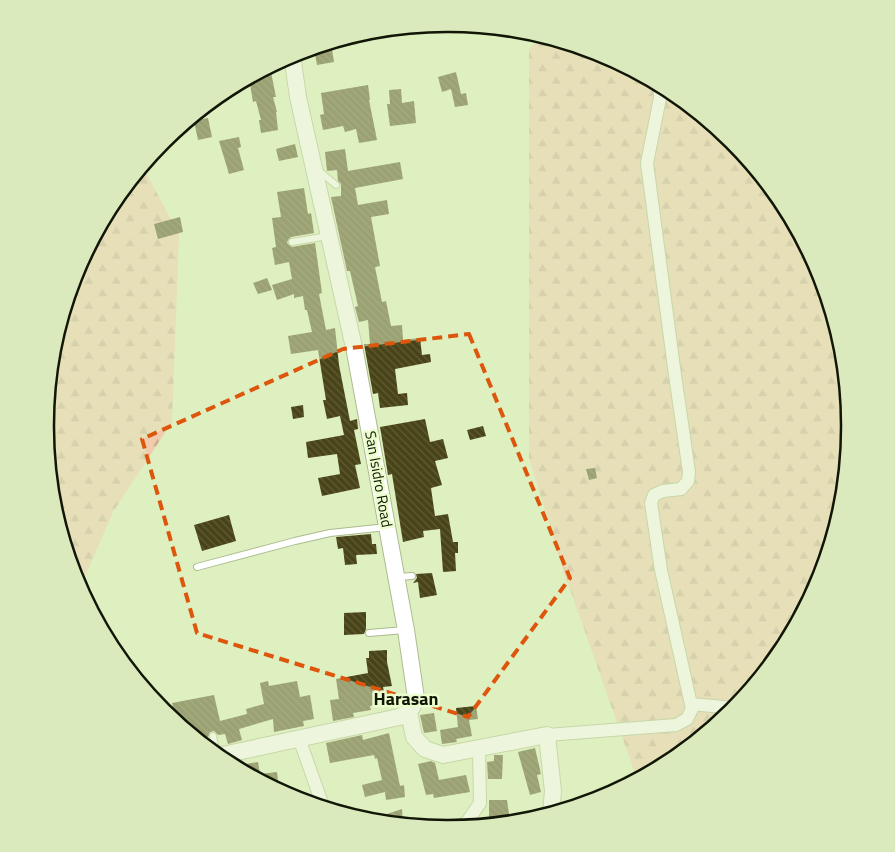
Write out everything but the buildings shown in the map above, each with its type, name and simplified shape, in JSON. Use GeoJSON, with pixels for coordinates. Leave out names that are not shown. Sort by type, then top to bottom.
{"type":"FeatureCollection","features":[{"type":"Feature","properties":{"kind":"street","name":"San Isidro Road"},"geometry":{"type":"LineString","coordinates":[[293,64],[298,97],[313,166],[343,286],[388,527],[404,576],[406,630],[416,698],[409,712]]}},
{"type":"Feature","properties":{"kind":"street"},"geometry":{"type":"LineString","coordinates":[[229,753],[391,719],[409,712],[414,737],[424,749],[443,754],[547,735],[676,725],[687,718],[692,709],[661,570],[651,504],[654,495],[663,491],[681,489],[688,481],[689,472],[647,163],[660,95]]}},
{"type":"Feature","properties":{"kind":"street"},"geometry":{"type":"LineString","coordinates":[[690,704],[723,707]]}},
{"type":"Feature","properties":{"kind":"street"},"geometry":{"type":"LineString","coordinates":[[547,735],[553,791],[552,805]]}},
{"type":"Feature","properties":{"kind":"street"},"geometry":{"type":"LineString","coordinates":[[300,738],[321,799]]}},
{"type":"Feature","properties":{"kind":"street"},"geometry":{"type":"LineString","coordinates":[[469,819],[480,803],[479,748]]}},
{"type":"Feature","properties":{"kind":"lane"},"geometry":{"type":"LineString","coordinates":[[313,166],[336,185]]}},
{"type":"Feature","properties":{"kind":"lane"},"geometry":{"type":"LineString","coordinates":[[292,242],[330,235]]}},
{"type":"Feature","properties":{"kind":"lane"},"geometry":{"type":"LineString","coordinates":[[197,567],[295,540],[330,533],[388,527]]}},
{"type":"Feature","properties":{"kind":"lane"},"geometry":{"type":"LineString","coordinates":[[369,632],[406,630]]}},
{"type":"Feature","properties":{"kind":"lane"},"geometry":{"type":"LineString","coordinates":[[213,736],[215,743]]}},
{"type":"Feature","properties":{"kind":"highlighted area"},"geometry":{"type":"Polygon","coordinates":[[[469,334],[570,578],[468,717],[197,633],[142,439],[343,349],[469,334]]]}},
{"type":"Feature","properties":{"kind":"green space"},"geometry":{"type":"Polygon","coordinates":[[[536,43],[549,46],[574,53],[622,73],[644,85],[687,114],[726,148],[760,186],[775,207],[800,252],[811,275],[828,324],[838,375],[841,426],[838,477],[828,528],[811,577],[800,600],[775,645],[760,666],[726,704],[687,738],[635,772],[565,575],[529,458],[529,48],[536,43]]]}},
{"type":"Feature","properties":{"kind":"green space"},"geometry":{"type":"Polygon","coordinates":[[[146,173],[179,235],[172,422],[113,512],[84,578],[67,528],[57,477],[54,426],[57,375],[67,324],[84,275],[120,207],[146,173]]]}},
{"type":"Feature","properties":{"kind":"district","name":"Harasan"},"geometry":{"type":"Point","coordinates":[406,698]}}]}
